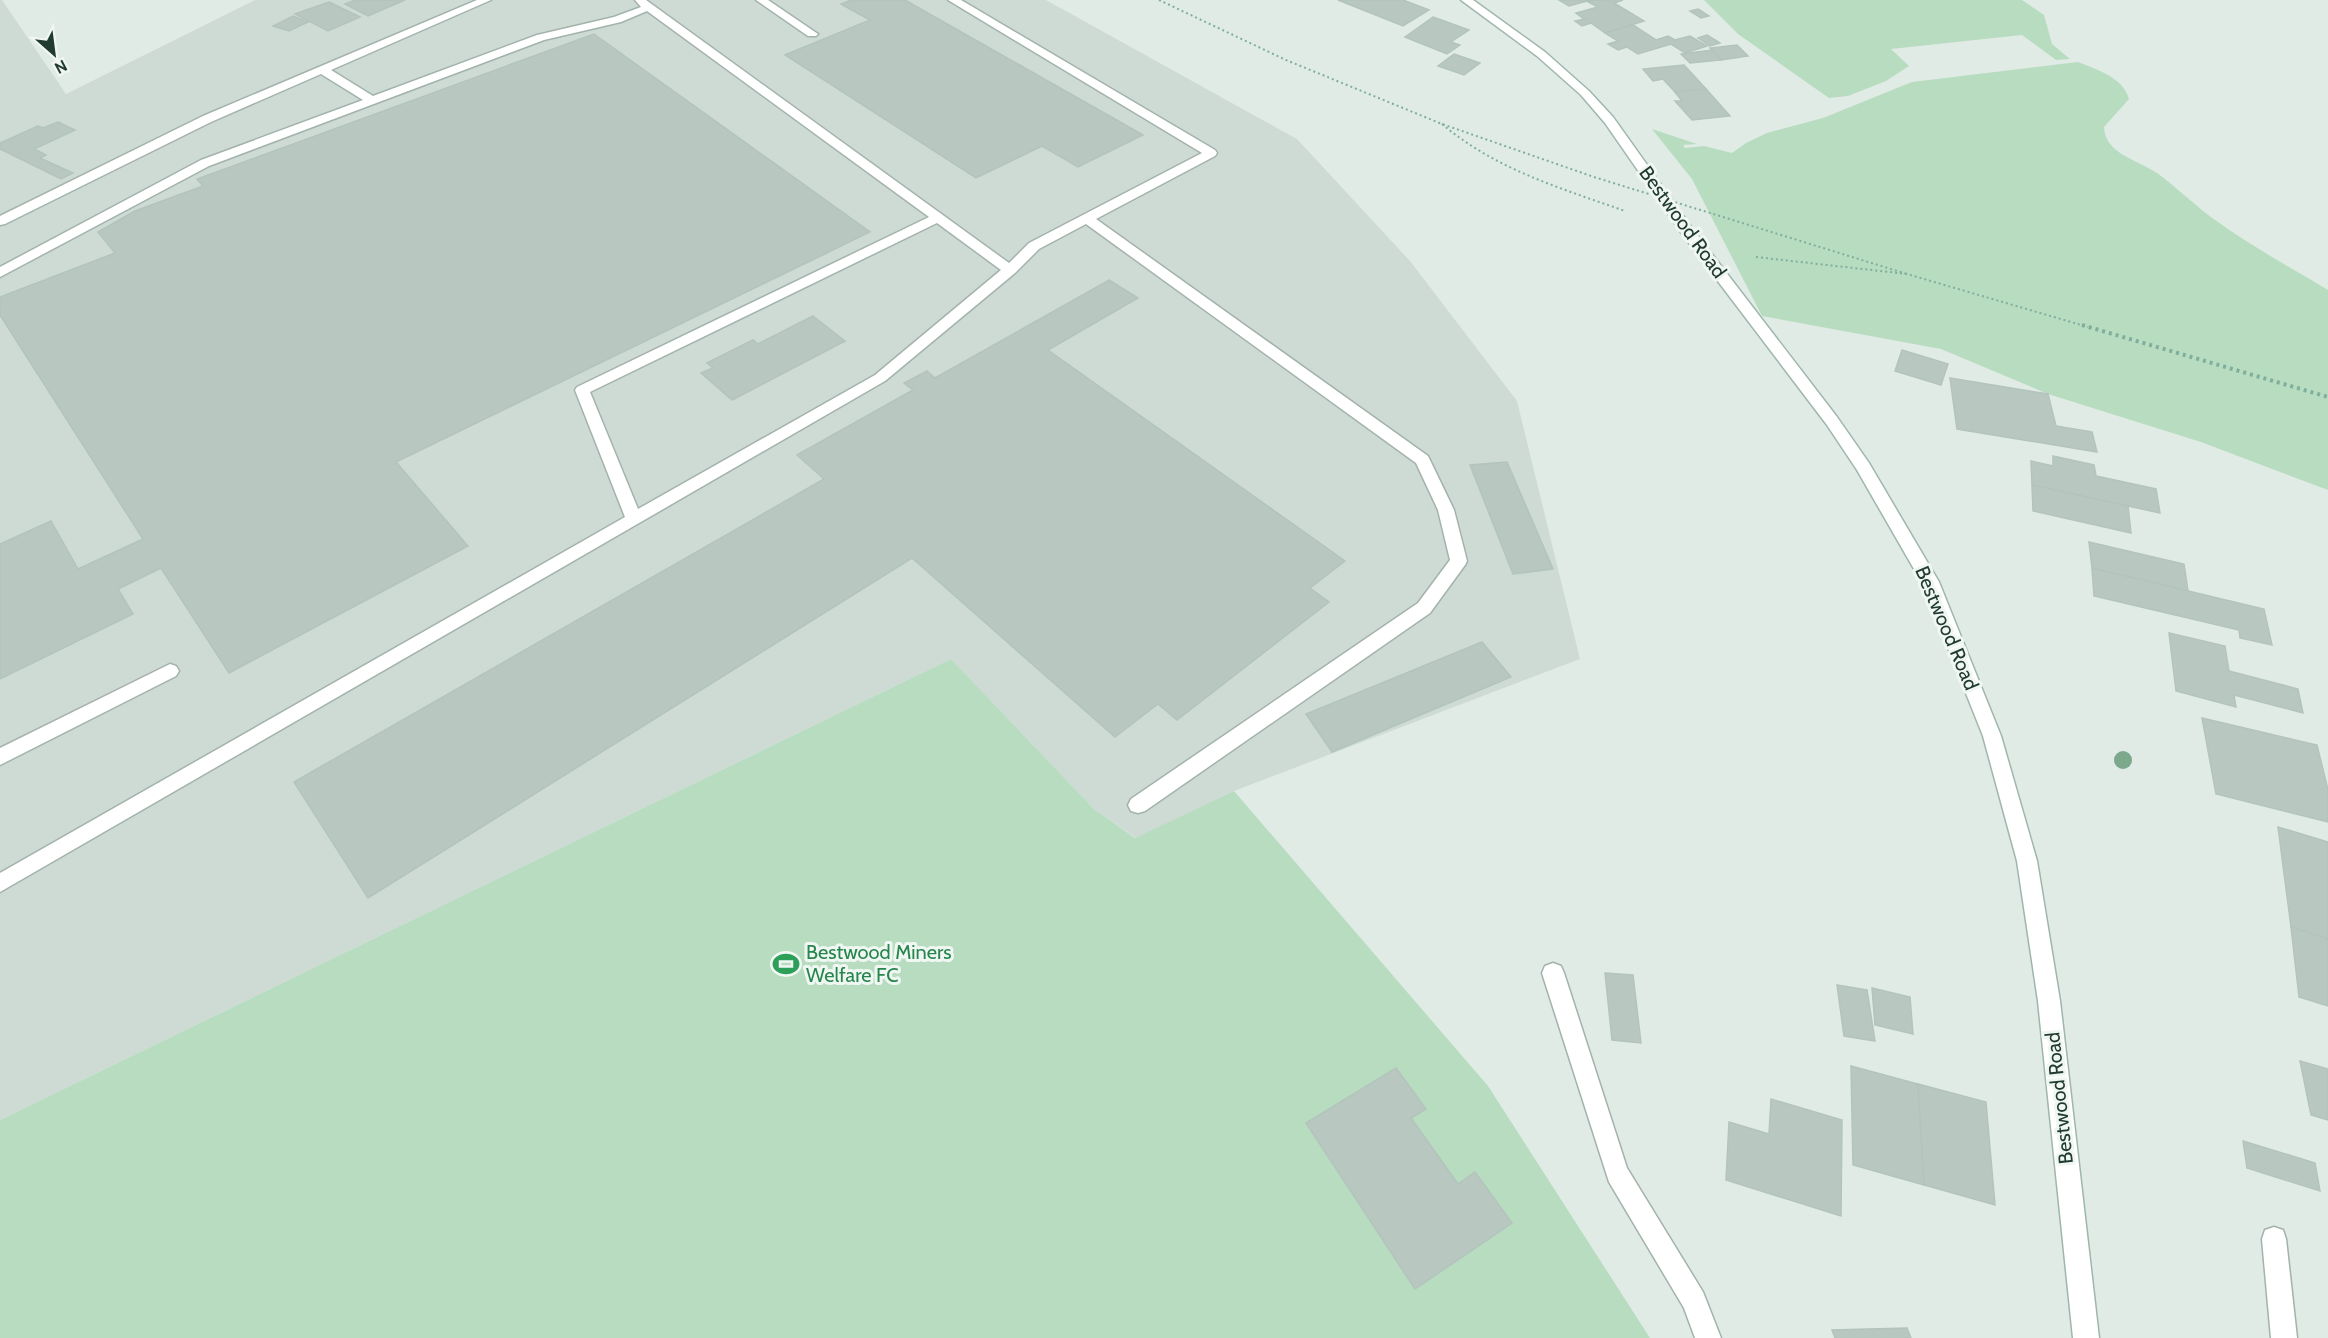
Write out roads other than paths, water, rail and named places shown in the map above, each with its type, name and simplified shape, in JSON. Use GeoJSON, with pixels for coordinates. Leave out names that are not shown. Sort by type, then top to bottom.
{"type":"FeatureCollection","features":[{"type":"Feature","properties":{"kind":"main road"},"geometry":{"type":"LineString","coordinates":[[0,221],[207,119],[486,0]]}},
{"type":"Feature","properties":{"kind":"main road"},"geometry":{"type":"LineString","coordinates":[[760,0],[812,34]]}},
{"type":"Feature","properties":{"kind":"main road"},"geometry":{"type":"LineString","coordinates":[[0,883],[880,378],[1010,270],[1034,246],[1211,153],[952,0]]}},
{"type":"Feature","properties":{"kind":"main road","name":"Bestwood Road"},"geometry":{"type":"LineString","coordinates":[[1466,0],[1541,54],[1585,93],[1627,144],[1703,251],[1823,408],[1863,467],[1930,582],[1992,736],[2027,861],[2049,1001],[2086,1338]]}},
{"type":"Feature","properties":{"kind":"main road"},"geometry":{"type":"LineString","coordinates":[[0,273],[149,191],[205,163],[541,37],[617,20],[644,4],[1010,270]]}},
{"type":"Feature","properties":{"kind":"main road"},"geometry":{"type":"LineString","coordinates":[[322,70],[372,100]]}},
{"type":"Feature","properties":{"kind":"main road"},"geometry":{"type":"LineString","coordinates":[[634,519],[582,390],[938,218]]}},
{"type":"Feature","properties":{"kind":"main road"},"geometry":{"type":"LineString","coordinates":[[1087,218],[1422,460],[1446,510],[1460,561],[1424,608],[1138,805]]}},
{"type":"Feature","properties":{"kind":"main road"},"geometry":{"type":"LineString","coordinates":[[0,757],[170,671]]}},
{"type":"Feature","properties":{"kind":"main road"},"geometry":{"type":"LineString","coordinates":[[1552,973],[1617,1174],[1694,1301],[1708,1338]]}},
{"type":"Feature","properties":{"kind":"main road"},"geometry":{"type":"LineString","coordinates":[[2274,1239],[2284,1338]]}},
{"type":"Feature","properties":{"kind":"place","name":"Bestwood Miners Welfare FC"},"geometry":{"type":"Point","coordinates":[786,964]}}]}
